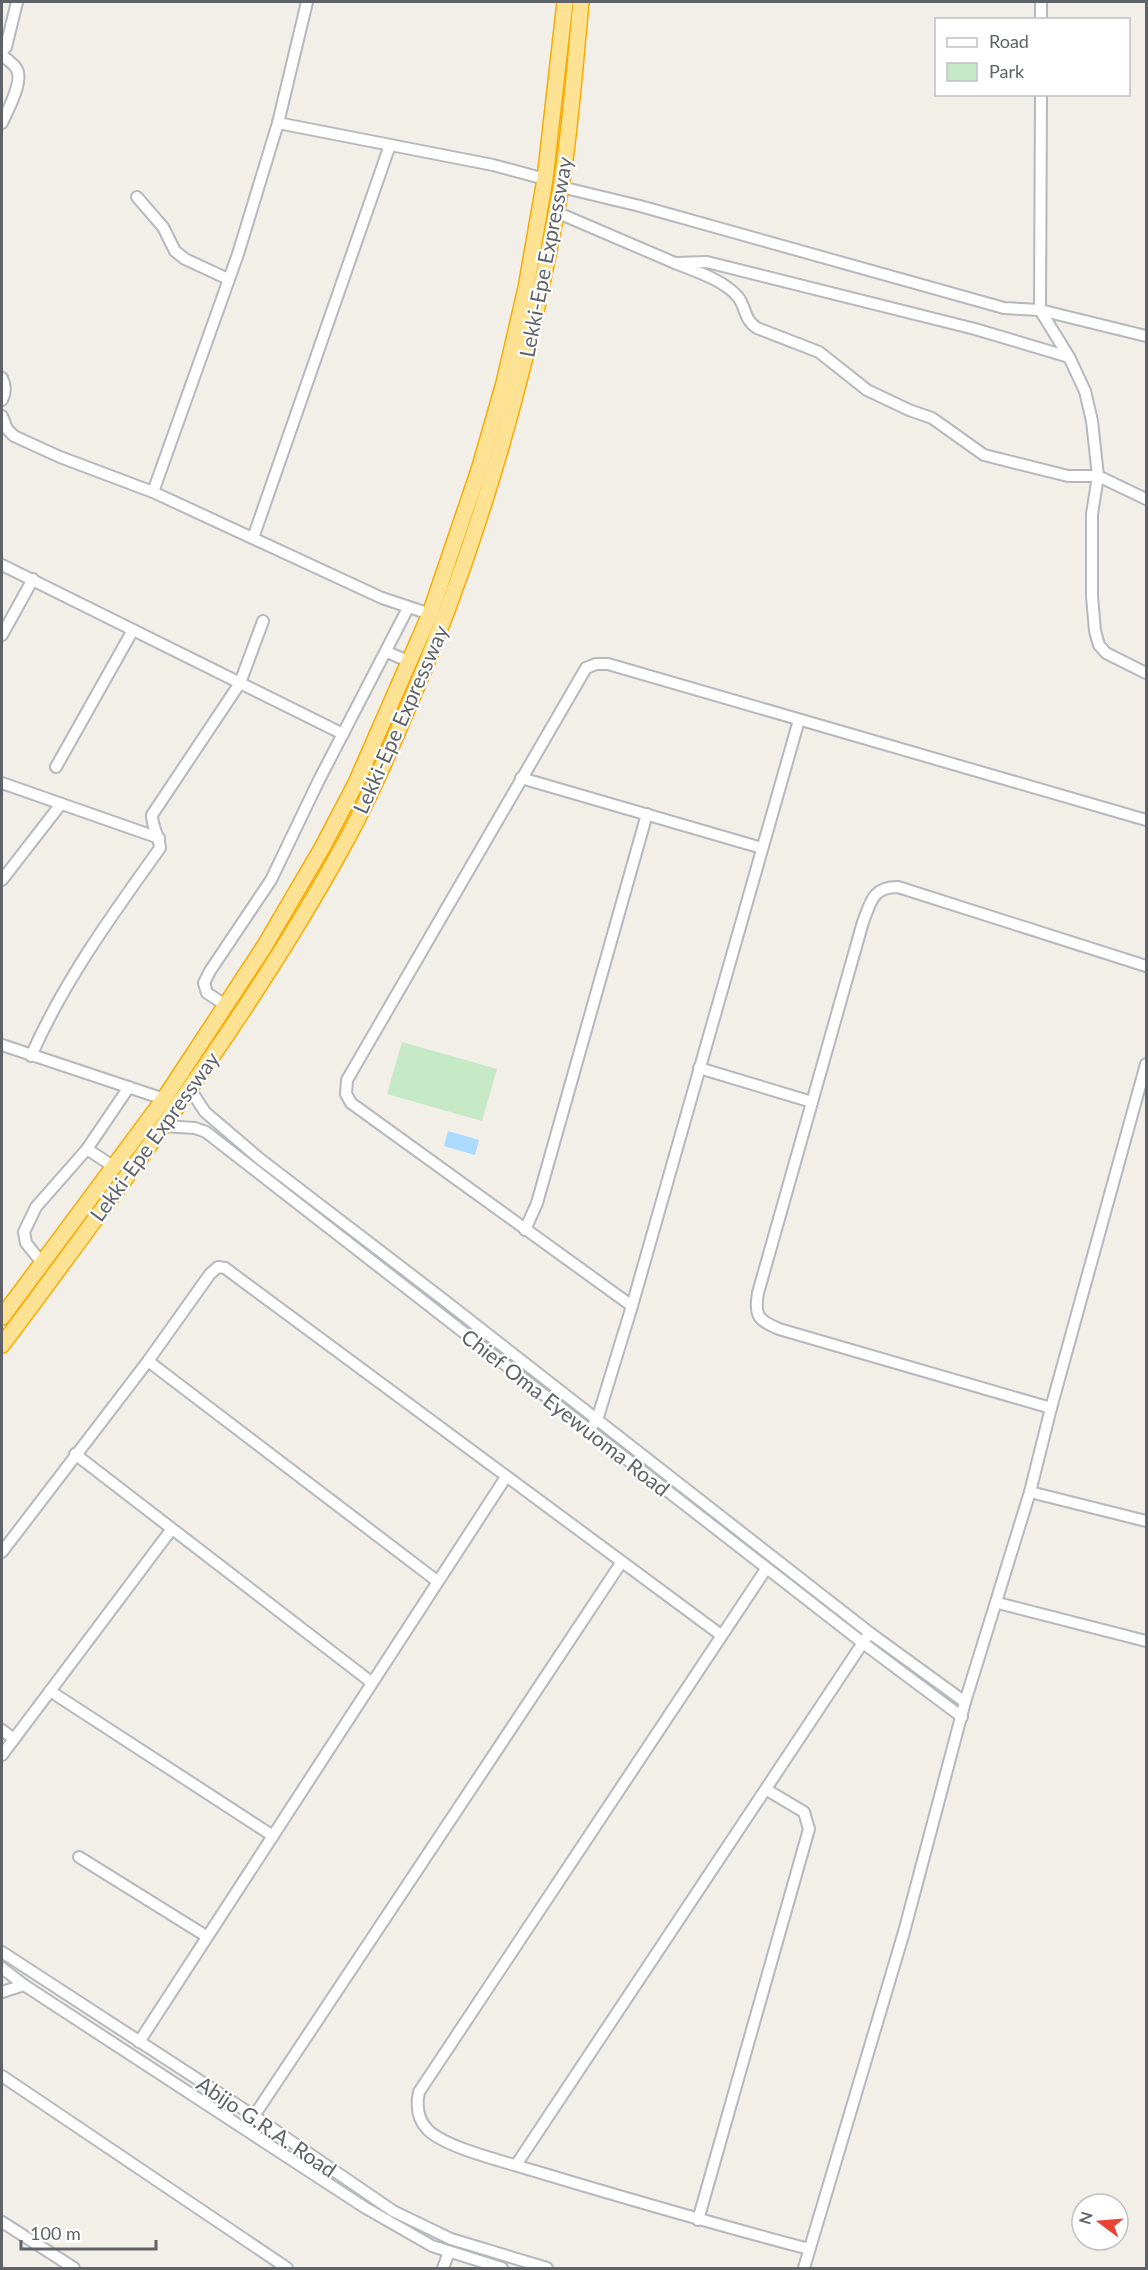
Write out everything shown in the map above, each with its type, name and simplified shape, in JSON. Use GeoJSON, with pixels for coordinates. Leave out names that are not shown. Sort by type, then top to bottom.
{"type":"FeatureCollection","features":[{"type":"Feature","properties":{"kind":"highway","name":"Lekki-Epe Expressway"},"geometry":{"type":"LineString","coordinates":[[2,1317],[165,1099],[227,1006],[322,848],[356,783],[430,614],[479,471],[504,383],[526,288],[545,179],[565,2]]}},
{"type":"Feature","properties":{"kind":"highway","name":"Lekki-Epe Expressway"},"geometry":{"type":"LineString","coordinates":[[2,1345],[190,1089],[284,948],[348,838],[418,686],[446,616],[496,471],[526,358],[561,187],[581,2]]}},
{"type":"Feature","properties":{"kind":"street"},"geometry":{"type":"LineString","coordinates":[[2,123],[18,86],[17,69],[2,53],[6,48],[16,2]]}},
{"type":"Feature","properties":{"kind":"street"},"geometry":{"type":"LineString","coordinates":[[153,492],[238,254],[278,123],[307,2]]}},
{"type":"Feature","properties":{"kind":"street"},"geometry":{"type":"LineString","coordinates":[[1041,2],[1041,18]]}},
{"type":"Feature","properties":{"kind":"street"},"geometry":{"type":"LineString","coordinates":[[1041,96],[1040,310],[1069,357],[1085,391],[1092,421],[1098,476],[1092,514],[1092,596],[1095,631],[1099,645],[1106,653],[1146,672]]}},
{"type":"Feature","properties":{"kind":"street"},"geometry":{"type":"LineString","coordinates":[[278,123],[493,165],[545,179]]}},
{"type":"Feature","properties":{"kind":"street"},"geometry":{"type":"LineString","coordinates":[[253,538],[390,145]]}},
{"type":"Feature","properties":{"kind":"street"},"geometry":{"type":"LineString","coordinates":[[561,187],[640,206],[1004,308],[1040,310],[1146,336]]}},
{"type":"Feature","properties":{"kind":"street"},"geometry":{"type":"LineString","coordinates":[[136,196],[163,227],[175,251],[184,259],[228,279]]}},
{"type":"Feature","properties":{"kind":"street"},"geometry":{"type":"LineString","coordinates":[[556,212],[728,288],[736,294],[750,323],[757,328],[819,352],[867,390],[932,418],[980,453],[1068,476],[1098,476],[1146,499]]}},
{"type":"Feature","properties":{"kind":"street"},"geometry":{"type":"LineString","coordinates":[[675,263],[707,262],[975,330],[1069,357]]}},
{"type":"Feature","properties":{"kind":"street"},"geometry":{"type":"LineString","coordinates":[[2,378],[5,394],[2,400]]}},
{"type":"Feature","properties":{"kind":"street"},"geometry":{"type":"LineString","coordinates":[[2,416],[7,429],[14,436],[60,457],[153,492],[382,598],[430,614]]}},
{"type":"Feature","properties":{"kind":"street"},"geometry":{"type":"LineString","coordinates":[[2,565],[343,735]]}},
{"type":"Feature","properties":{"kind":"street"},"geometry":{"type":"LineString","coordinates":[[2,635],[33,579]]}},
{"type":"Feature","properties":{"kind":"street"},"geometry":{"type":"LineString","coordinates":[[227,1006],[207,993],[204,983],[210,970],[271,880],[318,780],[408,608]]}},
{"type":"Feature","properties":{"kind":"street"},"geometry":{"type":"LineString","coordinates":[[31,1056],[48,1019],[92,944],[160,848],[159,838],[152,826],[152,815],[240,683],[263,621]]}},
{"type":"Feature","properties":{"kind":"street"},"geometry":{"type":"LineString","coordinates":[[56,767],[133,630]]}},
{"type":"Feature","properties":{"kind":"street"},"geometry":{"type":"LineString","coordinates":[[387,652],[408,661]]}},
{"type":"Feature","properties":{"kind":"street"},"geometry":{"type":"LineString","coordinates":[[632,1306],[351,1103],[346,1094],[347,1080],[585,668],[596,664],[608,664],[1146,820]]}},
{"type":"Feature","properties":{"kind":"street"},"geometry":{"type":"LineString","coordinates":[[590,1430],[597,1420],[632,1306],[799,720]]}},
{"type":"Feature","properties":{"kind":"street"},"geometry":{"type":"LineString","coordinates":[[520,777],[762,848]]}},
{"type":"Feature","properties":{"kind":"street"},"geometry":{"type":"LineString","coordinates":[[2,783],[159,838]]}},
{"type":"Feature","properties":{"kind":"street"},"geometry":{"type":"LineString","coordinates":[[2,880],[61,804]]}},
{"type":"Feature","properties":{"kind":"street"},"geometry":{"type":"LineString","coordinates":[[525,1230],[537,1203],[647,814]]}},
{"type":"Feature","properties":{"kind":"street"},"geometry":{"type":"LineString","coordinates":[[1051,1408],[779,1329],[759,1317],[756,1308],[758,1293],[863,922],[871,902],[879,891],[888,887],[898,887],[1146,966]]}},
{"type":"Feature","properties":{"kind":"street"},"geometry":{"type":"LineString","coordinates":[[2,1045],[165,1099]]}},
{"type":"Feature","properties":{"kind":"street"},"geometry":{"type":"LineString","coordinates":[[804,2268],[904,1932],[965,1702],[998,1603],[1030,1492],[1146,1064]]}},
{"type":"Feature","properties":{"kind":"street"},"geometry":{"type":"LineString","coordinates":[[699,1068],[812,1102]]}},
{"type":"Feature","properties":{"kind":"street"},"geometry":{"type":"LineString","coordinates":[[42,1263],[26,1243],[24,1232],[36,1207],[87,1149],[129,1087]]}},
{"type":"Feature","properties":{"kind":"street","name":"Chief Oma Eyewuoma Road"},"geometry":{"type":"LineString","coordinates":[[190,1089],[205,1112],[260,1159],[870,1633],[965,1702]]}},
{"type":"Feature","properties":{"kind":"street","name":"Chief Oma Eyewuoma Road"},"geometry":{"type":"LineString","coordinates":[[163,1126],[195,1128],[206,1132],[766,1569],[962,1717]]}},
{"type":"Feature","properties":{"kind":"street"},"geometry":{"type":"LineString","coordinates":[[87,1149],[114,1167]]}},
{"type":"Feature","properties":{"kind":"street"},"geometry":{"type":"LineString","coordinates":[[2,1552],[210,1274],[218,1267],[225,1268],[721,1635]]}},
{"type":"Feature","properties":{"kind":"street"},"geometry":{"type":"LineString","coordinates":[[147,1361],[437,1581]]}},
{"type":"Feature","properties":{"kind":"street"},"geometry":{"type":"LineString","coordinates":[[75,1454],[371,1682]]}},
{"type":"Feature","properties":{"kind":"street"},"geometry":{"type":"LineString","coordinates":[[139,2042],[506,1477]]}},
{"type":"Feature","properties":{"kind":"street"},"geometry":{"type":"LineString","coordinates":[[1030,1492],[1146,1521]]}},
{"type":"Feature","properties":{"kind":"street"},"geometry":{"type":"LineString","coordinates":[[2,1755],[171,1530]]}},
{"type":"Feature","properties":{"kind":"street"},"geometry":{"type":"LineString","coordinates":[[254,2116],[621,1563]]}},
{"type":"Feature","properties":{"kind":"street"},"geometry":{"type":"LineString","coordinates":[[766,1569],[419,2092],[416,2104],[419,2116],[428,2129],[444,2140],[491,2158],[698,2220],[809,2249]]}},
{"type":"Feature","properties":{"kind":"street"},"geometry":{"type":"LineString","coordinates":[[998,1603],[1146,1641]]}},
{"type":"Feature","properties":{"kind":"street"},"geometry":{"type":"LineString","coordinates":[[516,2165],[870,1633]]}},
{"type":"Feature","properties":{"kind":"street"},"geometry":{"type":"LineString","coordinates":[[50,1691],[273,1836]]}},
{"type":"Feature","properties":{"kind":"street"},"geometry":{"type":"LineString","coordinates":[[2,1730],[14,1739]]}},
{"type":"Feature","properties":{"kind":"street"},"geometry":{"type":"LineString","coordinates":[[698,2220],[809,1829],[804,1812],[766,1790]]}},
{"type":"Feature","properties":{"kind":"street"},"geometry":{"type":"LineString","coordinates":[[79,1857],[206,1936]]}},
{"type":"Feature","properties":{"kind":"street","name":"Abijo G.R.A. Road"},"geometry":{"type":"LineString","coordinates":[[2,1952],[254,2116],[393,2211],[425,2228],[489,2252],[547,2268]]}},
{"type":"Feature","properties":{"kind":"street","name":"Abijo G.R.A. Road"},"geometry":{"type":"LineString","coordinates":[[2,1971],[364,2207],[432,2246],[502,2268]]}},
{"type":"Feature","properties":{"kind":"street"},"geometry":{"type":"LineString","coordinates":[[2,1992],[24,1985]]}},
{"type":"Feature","properties":{"kind":"street"},"geometry":{"type":"LineString","coordinates":[[2,2076],[287,2268]]}},
{"type":"Feature","properties":{"kind":"street"},"geometry":{"type":"LineString","coordinates":[[2,2222],[74,2268]]}},
{"type":"Feature","properties":{"kind":"street"},"geometry":{"type":"LineString","coordinates":[[443,2268],[449,2252]]}},
{"type":"Feature","properties":{"kind":"green space"},"geometry":{"type":"Polygon","coordinates":[[[402,1042],[497,1069],[482,1121],[387,1094],[402,1042]]]}},
{"type":"Feature","properties":{"kind":"water"},"geometry":{"type":"Polygon","coordinates":[[[448,1131],[479,1140],[475,1155],[444,1146],[448,1131]]]}}]}
